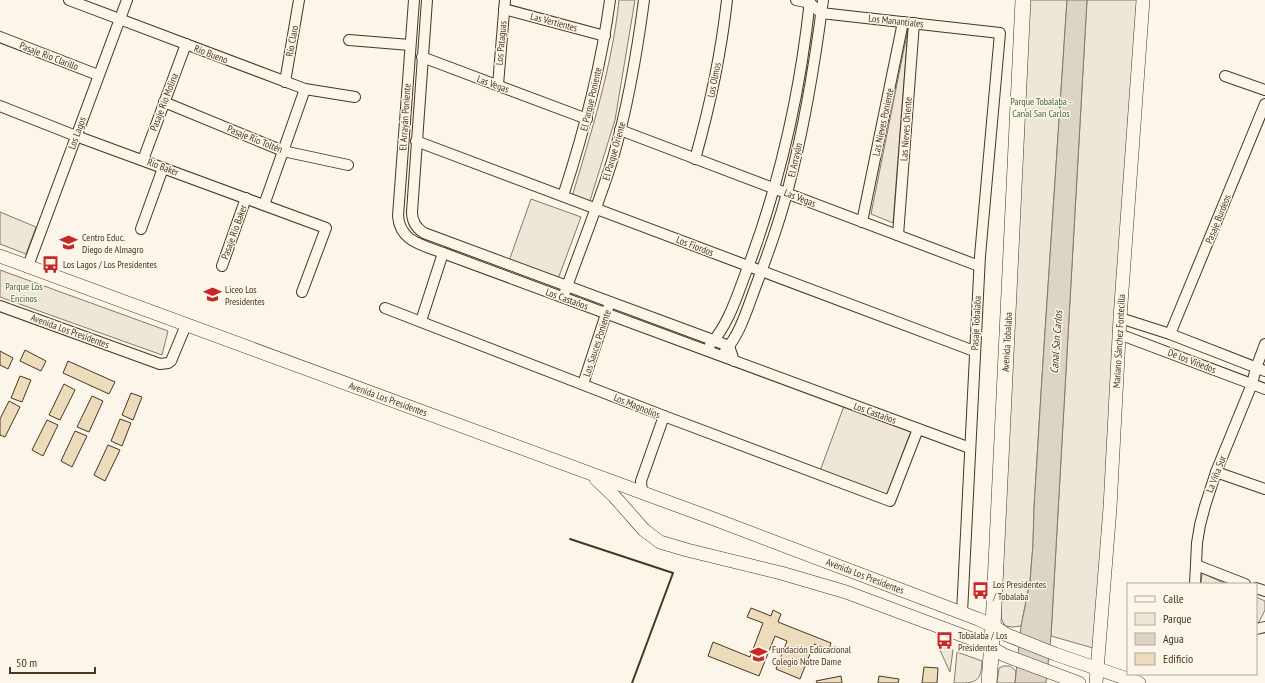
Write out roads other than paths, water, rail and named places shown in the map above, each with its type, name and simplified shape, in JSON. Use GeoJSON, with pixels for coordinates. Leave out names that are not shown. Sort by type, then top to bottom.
{"type":"FeatureCollection","features":[{"type":"Feature","properties":{"kind":"main road","name":"Avenida Tobalaba"},"geometry":{"type":"LineString","coordinates":[[989,683],[992,648],[1023,0]]}},
{"type":"Feature","properties":{"kind":"street","name":"Río Bueno"},"geometry":{"type":"LineString","coordinates":[[69,0],[305,89],[355,97]]}},
{"type":"Feature","properties":{"kind":"street","name":"Los Lagos"},"geometry":{"type":"LineString","coordinates":[[28,266],[127,0]]}},
{"type":"Feature","properties":{"kind":"street","name":"Río Claro"},"geometry":{"type":"LineString","coordinates":[[285,82],[299,0]]}},
{"type":"Feature","properties":{"kind":"street","name":"El Arrayán Poniente"},"geometry":{"type":"LineString","coordinates":[[403,233],[398,216],[414,0]]}},
{"type":"Feature","properties":{"kind":"street","name":"El Arrayán Poniente"},"geometry":{"type":"LineString","coordinates":[[414,224],[412,212],[416,141],[427,0]]}},
{"type":"Feature","properties":{"kind":"street","name":"El Parque Poniente"},"geometry":{"type":"LineString","coordinates":[[563,196],[587,119],[605,36],[610,0]]}},
{"type":"Feature","properties":{"kind":"street","name":"El Parque Oriente"},"geometry":{"type":"LineString","coordinates":[[563,297],[607,176],[620,130],[635,60],[644,0]]}},
{"type":"Feature","properties":{"kind":"street","name":"Los Olmos"},"geometry":{"type":"LineString","coordinates":[[696,159],[714,84],[727,0]]}},
{"type":"Feature","properties":{"kind":"street"},"geometry":{"type":"LineString","coordinates":[[796,0],[810,2],[821,13]]}},
{"type":"Feature","properties":{"kind":"street","name":"El Arrayán"},"geometry":{"type":"LineString","coordinates":[[720,356],[729,346],[741,325],[762,271],[787,193],[808,101],[823,0]]}},
{"type":"Feature","properties":{"kind":"street","name":"Mariano Sánchez Fontecilla"},"geometry":{"type":"LineString","coordinates":[[1096,683],[1110,508],[1120,318],[1143,0]]}},
{"type":"Feature","properties":{"kind":"street","name":"El Arrayán"},"geometry":{"type":"LineString","coordinates":[[706,350],[724,326],[748,266],[774,188],[796,92],[810,2]]}},
{"type":"Feature","properties":{"kind":"street","name":"Las Vertientes"},"geometry":{"type":"LineString","coordinates":[[505,4],[605,36]]}},
{"type":"Feature","properties":{"kind":"street","name":"Los Pataguas"},"geometry":{"type":"LineString","coordinates":[[498,85],[505,4]]}},
{"type":"Feature","properties":{"kind":"street","name":"Los Manantiales"},"geometry":{"type":"LineString","coordinates":[[821,13],[1000,33]]}},
{"type":"Feature","properties":{"kind":"street","name":"Las Nieves Poniente"},"geometry":{"type":"LineString","coordinates":[[862,222],[903,22]]}},
{"type":"Feature","properties":{"kind":"street","name":"Las Nieves Oriente"},"geometry":{"type":"LineString","coordinates":[[898,235],[914,23]]}},
{"type":"Feature","properties":{"kind":"street","name":"Pasaje Tobalaba"},"geometry":{"type":"LineString","coordinates":[[962,613],[979,266],[1000,33]]}},
{"type":"Feature","properties":{"kind":"street","name":"Pasaje Río Clarillo"},"geometry":{"type":"LineString","coordinates":[[0,37],[98,75]]}},
{"type":"Feature","properties":{"kind":"street"},"geometry":{"type":"LineString","coordinates":[[349,40],[410,45]]}},
{"type":"Feature","properties":{"kind":"street","name":"Pasaje Río Molina"},"geometry":{"type":"LineString","coordinates":[[143,160],[186,44]]}},
{"type":"Feature","properties":{"kind":"street","name":"Las Vegas"},"geometry":{"type":"LineString","coordinates":[[422,57],[587,119]]}},
{"type":"Feature","properties":{"kind":"street"},"geometry":{"type":"LineString","coordinates":[[1225,76],[1265,90]]}},
{"type":"Feature","properties":{"kind":"street"},"geometry":{"type":"LineString","coordinates":[[264,205],[305,89]]}},
{"type":"Feature","properties":{"kind":"street","name":"Pasaje Río Toltén"},"geometry":{"type":"LineString","coordinates":[[164,102],[283,151],[348,165]]}},
{"type":"Feature","properties":{"kind":"street","name":"Pasaje Burdeos"},"geometry":{"type":"LineString","coordinates":[[1170,334],[1265,104]]}},
{"type":"Feature","properties":{"kind":"street","name":"Río Baker"},"geometry":{"type":"LineString","coordinates":[[0,106],[76,136],[326,228],[302,292]]}},
{"type":"Feature","properties":{"kind":"street","name":"Las Vegas"},"geometry":{"type":"LineString","coordinates":[[620,130],[979,266]]}},
{"type":"Feature","properties":{"kind":"street","name":"Los Fiordos"},"geometry":{"type":"LineString","coordinates":[[416,141],[974,351]]}},
{"type":"Feature","properties":{"kind":"street"},"geometry":{"type":"LineString","coordinates":[[141,229],[163,168]]}},
{"type":"Feature","properties":{"kind":"street","name":"Pasaje Río Baker"},"geometry":{"type":"LineString","coordinates":[[222,266],[246,198]]}},
{"type":"Feature","properties":{"kind":"street","name":"Los Castaños"},"geometry":{"type":"LineString","coordinates":[[414,224],[424,233],[729,346]]}},
{"type":"Feature","properties":{"kind":"street","name":"Los Castaños"},"geometry":{"type":"LineString","coordinates":[[403,233],[414,242],[443,253],[970,448]]}},
{"type":"Feature","properties":{"kind":"street"},"geometry":{"type":"LineString","coordinates":[[421,321],[443,253]]}},
{"type":"Feature","properties":{"kind":"street","name":"Avenida Los Presidentes"},"geometry":{"type":"LineString","coordinates":[[0,256],[642,494],[714,519],[962,613],[993,626],[1011,636],[1055,654],[1138,683]]}},
{"type":"Feature","properties":{"kind":"street","name":"Los Sauces Poniente"},"geometry":{"type":"LineString","coordinates":[[583,384],[611,302]]}},
{"type":"Feature","properties":{"kind":"street","name":"Avenida Los Presidentes"},"geometry":{"type":"LineString","coordinates":[[0,306],[160,364],[168,363],[171,360],[186,325]]}},
{"type":"Feature","properties":{"kind":"street","name":"Los Magnolios"},"geometry":{"type":"LineString","coordinates":[[385,308],[664,416],[890,501],[918,429]]}},
{"type":"Feature","properties":{"kind":"street","name":"De los Viñedos"},"geometry":{"type":"LineString","coordinates":[[1120,318],[1170,334],[1260,370]]}},
{"type":"Feature","properties":{"kind":"street","name":"De los Viñedos"},"geometry":{"type":"LineString","coordinates":[[1119,334],[1265,389]]}},
{"type":"Feature","properties":{"kind":"street","name":"La Viña Sur"},"geometry":{"type":"LineString","coordinates":[[1195,583],[1197,543],[1202,515],[1216,472],[1252,384],[1260,370],[1265,344]]}},
{"type":"Feature","properties":{"kind":"street"},"geometry":{"type":"LineString","coordinates":[[729,346],[734,361]]}},
{"type":"Feature","properties":{"kind":"street"},"geometry":{"type":"LineString","coordinates":[[629,514],[629,507],[632,500],[642,494],[641,481],[664,416]]}},
{"type":"Feature","properties":{"kind":"street"},"geometry":{"type":"LineString","coordinates":[[1216,472],[1265,489]]}},
{"type":"Feature","properties":{"kind":"street","name":"Avenida Los Presidentes"},"geometry":{"type":"LineString","coordinates":[[590,474],[608,490],[644,530],[660,542],[808,580],[846,592],[890,607],[992,648],[1008,657],[1079,683]]}},
{"type":"Feature","properties":{"kind":"street"},"geometry":{"type":"LineString","coordinates":[[1196,565],[1243,583]]}},
{"type":"Feature","properties":{"kind":"street"},"geometry":{"type":"LineString","coordinates":[[890,607],[895,604],[898,599],[897,588]]}},
{"type":"Feature","properties":{"kind":"street"},"geometry":{"type":"LineString","coordinates":[[920,619],[920,612],[922,608],[929,603],[933,603]]}},
{"type":"Feature","properties":{"kind":"water","name":"Canal San Carlos"},"geometry":{"type":"Polygon","coordinates":[[[1067,0],[1087,0],[1051,636],[1046,683],[1015,683],[1021,626],[1030,582],[1033,544],[1042,377],[1067,0]]]}},
{"type":"Feature","properties":{"kind":"place","name":"Centro Educ. Diego de Almagro"},"geometry":{"type":"Point","coordinates":[69,243]}},
{"type":"Feature","properties":{"kind":"place","name":"Los Lagos / Los Presidentes"},"geometry":{"type":"Point","coordinates":[50,264]}},
{"type":"Feature","properties":{"kind":"place","name":"Liceo Los Presidentes"},"geometry":{"type":"Point","coordinates":[212,295]}},
{"type":"Feature","properties":{"kind":"place","name":"Los Presidentes / Tobalaba"},"geometry":{"type":"Point","coordinates":[980,590]}},
{"type":"Feature","properties":{"kind":"place","name":"Tobalaba / Los Presidentes"},"geometry":{"type":"Point","coordinates":[945,641]}},
{"type":"Feature","properties":{"kind":"place","name":"Fundación Educacional Colegio Notre Dame"},"geometry":{"type":"Point","coordinates":[759,655]}},
{"type":"Feature","properties":{"kind":"park label","name":"Parque Tobalaba - Canal San Carlos"},"geometry":{"type":"Point","coordinates":[1041,106]}},
{"type":"Feature","properties":{"kind":"park label","name":"Parque Los Encinos"},"geometry":{"type":"Point","coordinates":[24,292]}}]}
